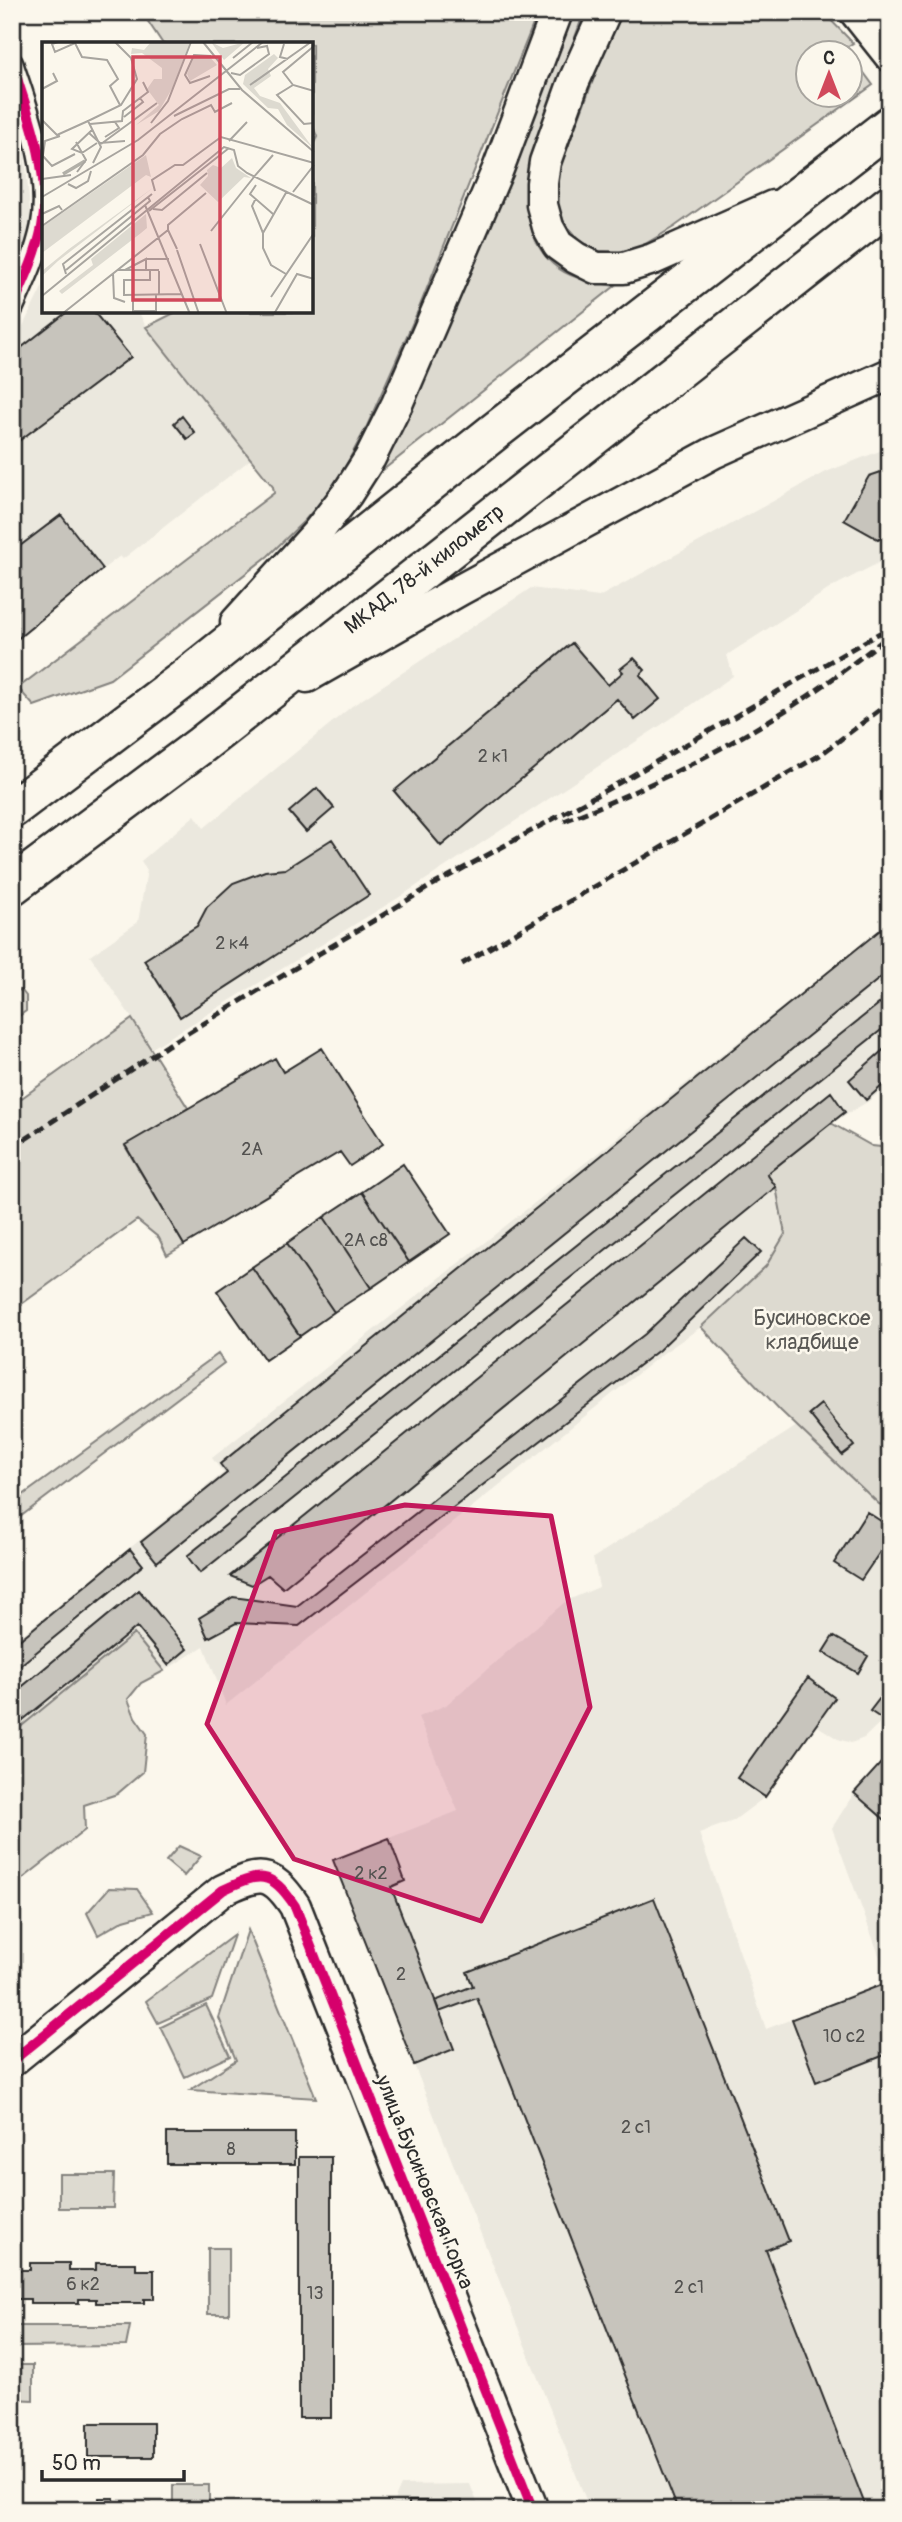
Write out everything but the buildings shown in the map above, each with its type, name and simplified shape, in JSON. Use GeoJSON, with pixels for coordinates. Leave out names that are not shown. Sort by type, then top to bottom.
{"type":"FeatureCollection","features":[{"type":"Feature","properties":{"kind":"highway"},"geometry":{"type":"LineString","coordinates":[[12,810],[184,679],[494,432],[890,125]]}},
{"type":"Feature","properties":{"kind":"highway","name":"МКАД, 78-й километр"},"geometry":{"type":"LineString","coordinates":[[12,886],[234,719],[890,204]]}},
{"type":"Feature","properties":{"kind":"main road"},"geometry":{"type":"LineString","coordinates":[[184,679],[317,533],[370,458],[397,404],[498,169],[557,12]]}},
{"type":"Feature","properties":{"kind":"main road"},"geometry":{"type":"LineString","coordinates":[[605,12],[574,81],[545,162],[542,205],[548,227],[558,245],[596,268],[624,268],[653,259],[802,193]]}},
{"type":"Feature","properties":{"kind":"main road"},"geometry":{"type":"LineString","coordinates":[[848,12],[863,22],[890,56]]}},
{"type":"Feature","properties":{"kind":"main road"},"geometry":{"type":"LineString","coordinates":[[234,719],[460,590],[713,453],[890,374]]}},
{"type":"Feature","properties":{"kind":"main road","name":"улица Бусиновская Горка"},"geometry":{"type":"LineString","coordinates":[[12,2061],[223,1890],[249,1878],[267,1878],[278,1884],[295,1906],[533,2510]]}},
{"type":"Feature","properties":{"kind":"street"},"geometry":{"type":"LineString","coordinates":[[12,64],[31,118],[42,182]]}},
{"type":"Feature","properties":{"kind":"street"},"geometry":{"type":"LineString","coordinates":[[12,308],[34,259],[42,228]]}},
{"type":"Feature","properties":{"kind":"highlighted area"},"geometry":{"type":"Polygon","coordinates":[[[405,1505],[551,1516],[590,1707],[481,1921],[294,1859],[207,1724],[276,1532],[405,1505]]]}},
{"type":"Feature","properties":{"kind":"shaded area"},"geometry":{"type":"Polygon","coordinates":[[[12,113],[23,134],[32,233],[12,273],[12,113]]]}},
{"type":"Feature","properties":{"kind":"shaded area"},"geometry":{"type":"Polygon","coordinates":[[[42,288],[42,313],[139,313],[146,327],[251,459],[123,559],[120,556],[103,569],[16,640],[12,636],[12,348],[42,288]]]}},
{"type":"Feature","properties":{"kind":"shaded area"},"geometry":{"type":"Polygon","coordinates":[[[890,447],[890,557],[834,586],[727,655],[733,676],[690,706],[398,898],[152,1048],[90,956],[138,922],[147,870],[141,861],[195,815],[204,828],[352,706],[531,588],[599,597],[826,472],[890,447]]]}},
{"type":"Feature","properties":{"kind":"shaded area"},"geometry":{"type":"Polygon","coordinates":[[[890,922],[890,1083],[869,1101],[831,1123],[767,1174],[776,1187],[785,1234],[766,1266],[701,1327],[662,1354],[226,1705],[204,1646],[164,1671],[134,1634],[12,1734],[12,1643],[223,1473],[212,1458],[890,922]]]}},
{"type":"Feature","properties":{"kind":"shaded area"},"geometry":{"type":"Polygon","coordinates":[[[797,1426],[879,1504],[885,1506],[890,1502],[890,1713],[864,1738],[851,1743],[838,1739],[816,1725],[765,1797],[733,1821],[699,1833],[766,2029],[889,1982],[832,1828],[854,1793],[890,1753],[890,2510],[590,2510],[333,1860],[458,1811],[418,1717],[446,1705],[566,1601],[599,1587],[593,1558],[797,1426]]]}},
{"type":"Feature","properties":{"kind":"shaded area"},"geometry":{"type":"Polygon","coordinates":[[[470,2484],[480,2510],[390,2510],[401,2485],[470,2484]]]}},
{"type":"Feature","properties":{"kind":"green space"},"geometry":{"type":"Polygon","coordinates":[[[131,12],[538,12],[417,313],[367,426],[336,484],[305,520],[268,556],[110,679],[34,706],[18,688],[274,493],[273,487],[146,327],[174,313],[313,313],[313,145],[317,137],[313,126],[313,42],[162,42],[147,20],[131,12]]]}},
{"type":"Feature","properties":{"kind":"green space"},"geometry":{"type":"Polygon","coordinates":[[[574,12],[584,12],[528,170],[527,208],[538,244],[553,264],[574,276],[615,286],[383,470],[379,468],[434,357],[483,243],[574,12]]]}},
{"type":"Feature","properties":{"kind":"green space"},"geometry":{"type":"Polygon","coordinates":[[[625,12],[823,12],[848,38],[794,38],[794,108],[841,108],[674,227],[640,247],[619,252],[599,251],[579,241],[564,222],[557,202],[559,170],[611,33],[625,12]]]}},
{"type":"Feature","properties":{"kind":"green space"},"geometry":{"type":"Polygon","coordinates":[[[864,73],[873,85],[864,91],[864,73]]]}},
{"type":"Feature","properties":{"kind":"green space"},"geometry":{"type":"Polygon","coordinates":[[[12,988],[22,991],[26,996],[26,1011],[12,1021],[12,988]]]}},
{"type":"Feature","properties":{"kind":"green space"},"geometry":{"type":"Polygon","coordinates":[[[132,1019],[188,1108],[125,1146],[184,1245],[167,1255],[159,1238],[137,1220],[12,1311],[12,1105],[132,1019]]]}},
{"type":"Feature","properties":{"kind":"green space","name":"Бусиновское кладбище"},"geometry":{"type":"Polygon","coordinates":[[[831,1123],[872,1146],[890,1148],[890,1502],[885,1506],[879,1504],[781,1411],[701,1327],[766,1266],[785,1234],[776,1187],[767,1174],[831,1123]]]}},
{"type":"Feature","properties":{"kind":"green space"},"geometry":{"type":"Polygon","coordinates":[[[218,1354],[224,1363],[12,1523],[12,1503],[218,1354]]]}},
{"type":"Feature","properties":{"kind":"green space"},"geometry":{"type":"Polygon","coordinates":[[[134,1634],[164,1671],[141,1683],[128,1699],[135,1717],[147,1734],[143,1772],[117,1794],[84,1805],[85,1830],[12,1887],[12,1734],[134,1634]]]}},
{"type":"Feature","properties":{"kind":"green space"},"geometry":{"type":"Polygon","coordinates":[[[179,1846],[201,1856],[184,1876],[166,1861],[179,1846]]]}},
{"type":"Feature","properties":{"kind":"green space"},"geometry":{"type":"Polygon","coordinates":[[[109,1888],[137,1889],[153,1912],[124,1920],[98,1935],[87,1913],[109,1888]]]}},
{"type":"Feature","properties":{"kind":"green space"},"geometry":{"type":"Polygon","coordinates":[[[248,1930],[316,2098],[190,2090],[236,2060],[219,2018],[248,1930]]]}},
{"type":"Feature","properties":{"kind":"green space"},"geometry":{"type":"Polygon","coordinates":[[[234,1935],[212,1999],[158,2023],[146,2001],[234,1935]]]}},
{"type":"Feature","properties":{"kind":"green space"},"geometry":{"type":"Polygon","coordinates":[[[206,2005],[230,2056],[185,2077],[161,2027],[206,2005]]]}},
{"type":"Feature","properties":{"kind":"green space"},"geometry":{"type":"Polygon","coordinates":[[[59,2174],[114,2174],[113,2208],[59,2208],[59,2174]]]}},
{"type":"Feature","properties":{"kind":"green space"},"geometry":{"type":"Polygon","coordinates":[[[208,2248],[229,2248],[229,2314],[208,2314],[208,2248]]]}},
{"type":"Feature","properties":{"kind":"green space"},"geometry":{"type":"Polygon","coordinates":[[[12,2326],[130,2326],[126,2346],[12,2347],[12,2326]]]}},
{"type":"Feature","properties":{"kind":"green space"},"geometry":{"type":"Polygon","coordinates":[[[12,2365],[33,2365],[33,2400],[12,2399],[12,2365]]]}},
{"type":"Feature","properties":{"kind":"green space"},"geometry":{"type":"Polygon","coordinates":[[[173,2485],[209,2485],[209,2510],[173,2510],[173,2485]]]}},
{"type":"Feature","properties":{"kind":"railway"},"geometry":{"type":"LineString","coordinates":[[12,1148],[168,1045],[431,886],[626,779],[890,627]]}},
{"type":"Feature","properties":{"kind":"railway"},"geometry":{"type":"LineString","coordinates":[[564,821],[659,780],[750,732],[818,689],[886,638]]}},
{"type":"Feature","properties":{"kind":"railway"},"geometry":{"type":"LineString","coordinates":[[462,964],[820,755],[890,702]]}},
{"type":"Feature","properties":{"kind":"cycle path"},"geometry":{"type":"LineString","coordinates":[[12,64],[37,144],[42,173]]}},
{"type":"Feature","properties":{"kind":"cycle path"},"geometry":{"type":"LineString","coordinates":[[12,308],[42,227]]}},
{"type":"Feature","properties":{"kind":"cycle path"},"geometry":{"type":"LineString","coordinates":[[12,2061],[223,1890],[255,1878],[271,1880],[278,1885],[295,1906],[533,2510]]}}]}
